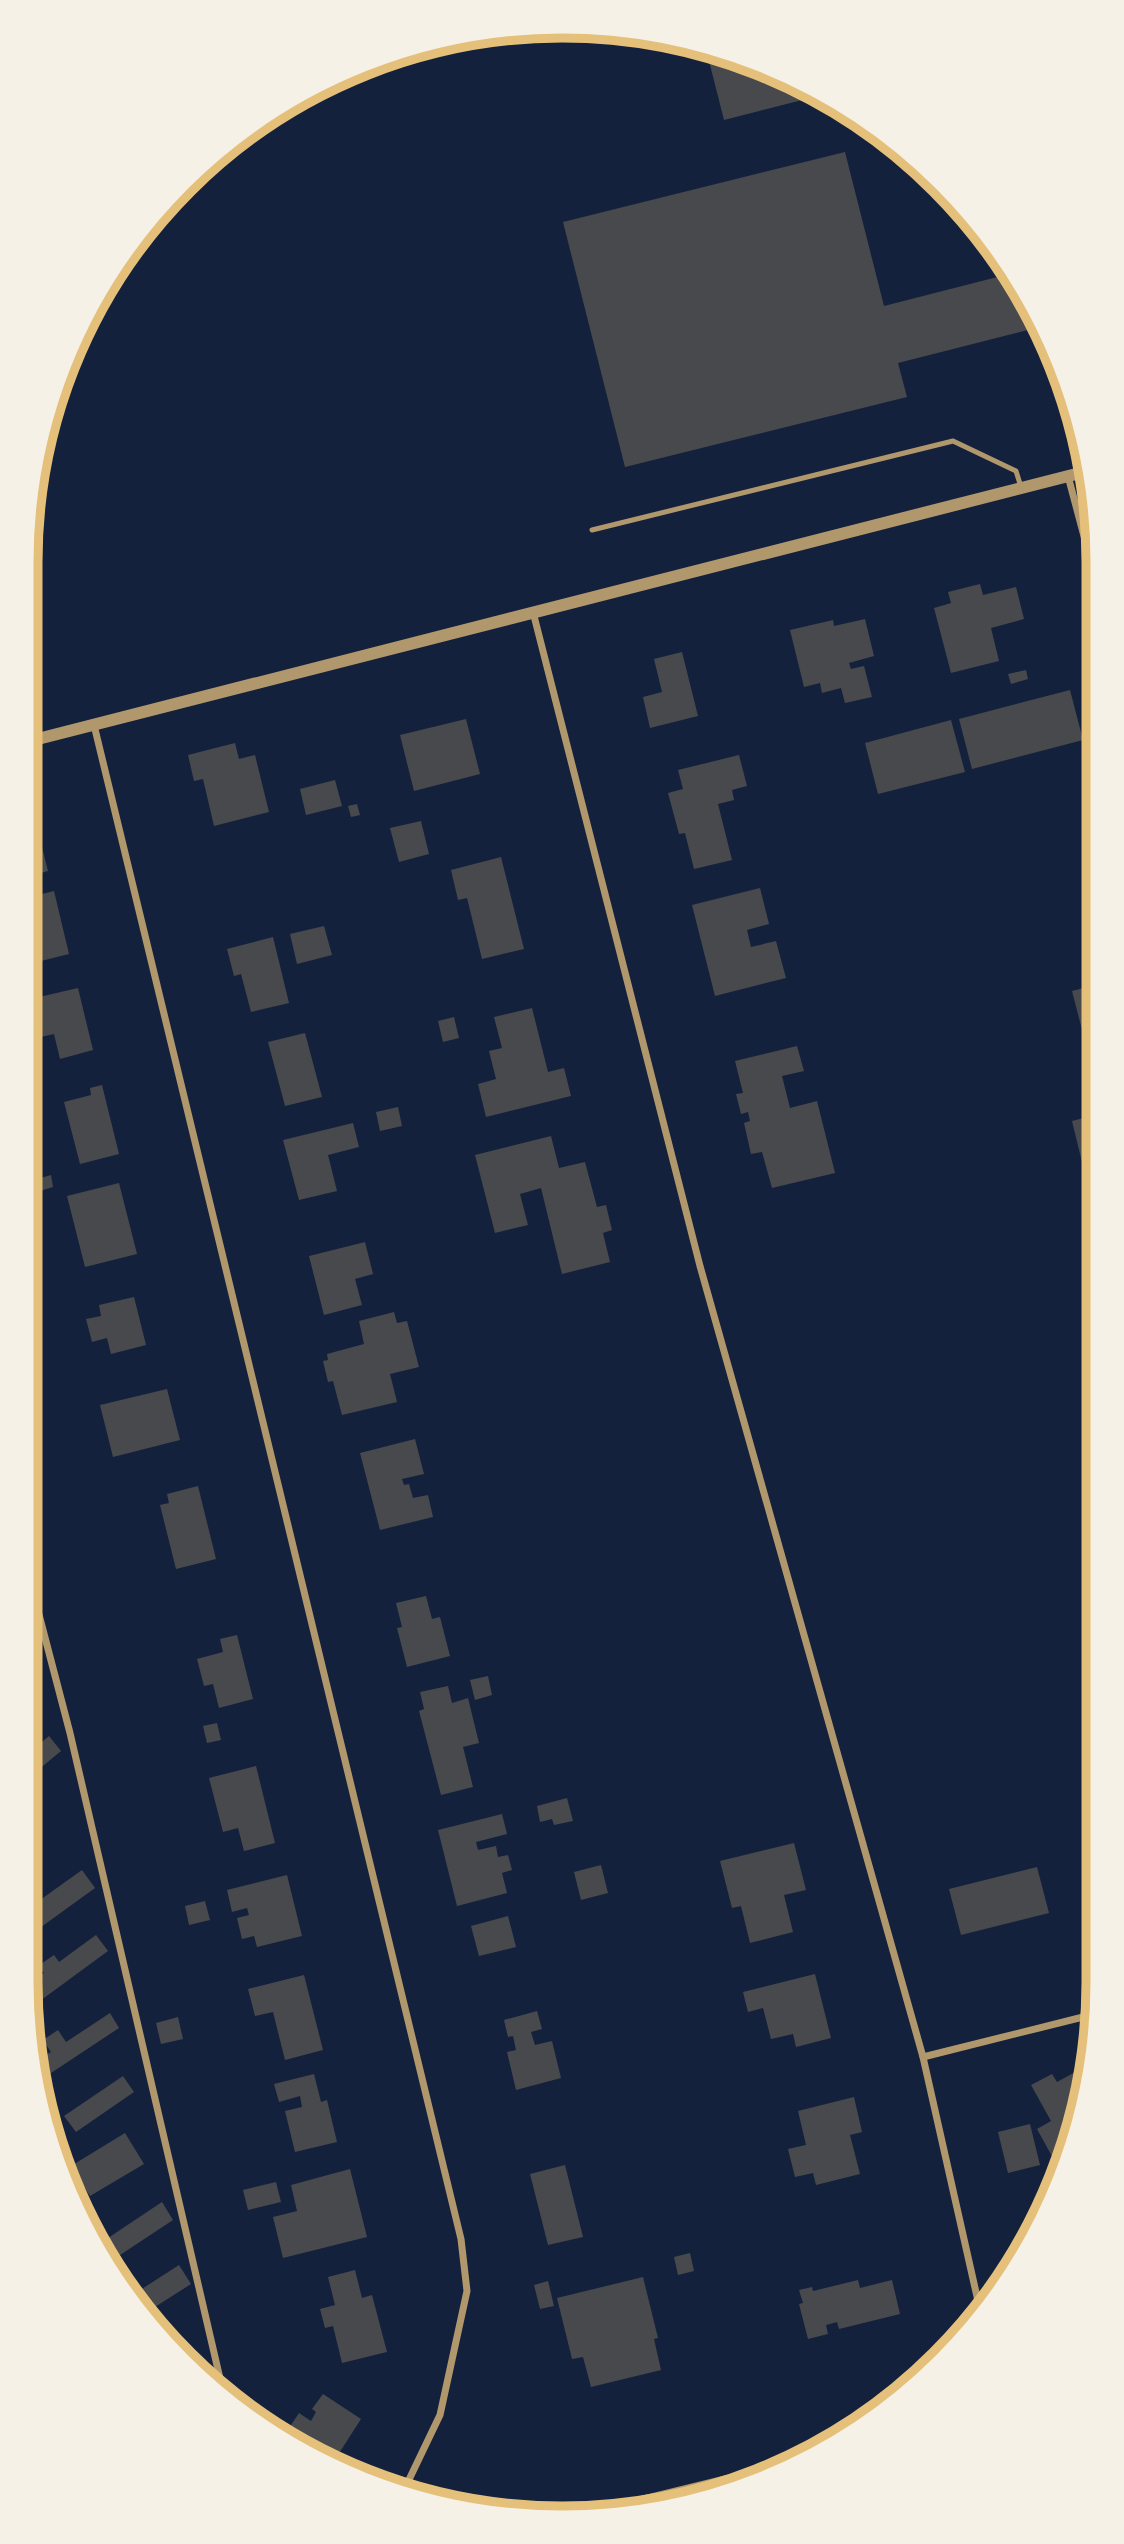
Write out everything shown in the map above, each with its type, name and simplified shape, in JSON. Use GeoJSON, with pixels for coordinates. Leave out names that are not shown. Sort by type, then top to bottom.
{"type":"FeatureCollection","features":[{"type":"Feature","properties":{"kind":"street"},"geometry":{"type":"LineString","coordinates":[[38,739],[1077,474]]}},
{"type":"Feature","properties":{"kind":"street"},"geometry":{"type":"LineString","coordinates":[[1068,476],[1085,538]]}},
{"type":"Feature","properties":{"kind":"street"},"geometry":{"type":"LineString","coordinates":[[532,612],[700,1266],[923,2057],[978,2299]]}},
{"type":"Feature","properties":{"kind":"street"},"geometry":{"type":"LineString","coordinates":[[94,725],[461,2239],[467,2291],[440,2415],[408,2482]]}},
{"type":"Feature","properties":{"kind":"street"},"geometry":{"type":"LineString","coordinates":[[38,1612],[76,1760],[220,2378]]}},
{"type":"Feature","properties":{"kind":"street"},"geometry":{"type":"LineString","coordinates":[[923,2057],[1084,2017]]}},
{"type":"Feature","properties":{"kind":"street"},"geometry":{"type":"LineString","coordinates":[[647,2498],[732,2477]]}},
{"type":"Feature","properties":{"kind":"lane"},"geometry":{"type":"LineString","coordinates":[[592,530],[953,441],[1016,471],[1021,488]]}},
{"type":"Feature","properties":{"kind":"building"},"geometry":{"type":"Polygon","coordinates":[[[447,52],[448,55],[398,68],[397,65],[447,52]]]}},
{"type":"Feature","properties":{"kind":"building"},"geometry":{"type":"Polygon","coordinates":[[[709,60],[762,78],[806,99],[724,120],[709,60]]]}},
{"type":"Feature","properties":{"kind":"building"},"geometry":{"type":"Polygon","coordinates":[[[845,152],[884,306],[1000,276],[1032,329],[898,363],[907,397],[625,467],[563,222],[845,152]]]}},
{"type":"Feature","properties":{"kind":"building"},"geometry":{"type":"Polygon","coordinates":[[[980,584],[983,595],[1016,587],[1024,619],[991,628],[999,661],[951,673],[934,608],[951,603],[948,592],[980,584]]]}},
{"type":"Feature","properties":{"kind":"building"},"geometry":{"type":"Polygon","coordinates":[[[865,619],[874,656],[849,663],[851,669],[864,666],[872,697],[845,703],[841,688],[822,693],[820,683],[804,687],[790,630],[833,620],[834,626],[865,619]]]}},
{"type":"Feature","properties":{"kind":"building"},"geometry":{"type":"Polygon","coordinates":[[[682,652],[698,716],[650,728],[643,697],[662,692],[654,659],[682,652]]]}},
{"type":"Feature","properties":{"kind":"building"},"geometry":{"type":"Polygon","coordinates":[[[1026,670],[1028,679],[1011,684],[1008,674],[1026,670]]]}},
{"type":"Feature","properties":{"kind":"building"},"geometry":{"type":"Polygon","coordinates":[[[1070,690],[1083,740],[972,769],[959,719],[1070,690]]]}},
{"type":"Feature","properties":{"kind":"building"},"geometry":{"type":"Polygon","coordinates":[[[466,719],[480,774],[414,791],[400,735],[466,719]]]}},
{"type":"Feature","properties":{"kind":"building"},"geometry":{"type":"Polygon","coordinates":[[[951,720],[965,772],[878,794],[865,743],[951,720]]]}},
{"type":"Feature","properties":{"kind":"building"},"geometry":{"type":"Polygon","coordinates":[[[235,743],[239,759],[255,755],[269,812],[214,826],[203,779],[194,781],[188,755],[235,743]]]}},
{"type":"Feature","properties":{"kind":"building"},"geometry":{"type":"Polygon","coordinates":[[[739,755],[747,786],[732,790],[734,800],[718,804],[732,860],[694,869],[685,833],[679,834],[668,793],[683,789],[678,770],[739,755]]]}},
{"type":"Feature","properties":{"kind":"building"},"geometry":{"type":"Polygon","coordinates":[[[335,780],[342,806],[306,815],[300,789],[335,780]]]}},
{"type":"Feature","properties":{"kind":"building"},"geometry":{"type":"Polygon","coordinates":[[[357,804],[360,815],[351,817],[348,806],[357,804]]]}},
{"type":"Feature","properties":{"kind":"building"},"geometry":{"type":"Polygon","coordinates":[[[421,821],[429,854],[399,862],[390,828],[421,821]]]}},
{"type":"Feature","properties":{"kind":"building"},"geometry":{"type":"Polygon","coordinates":[[[38,831],[48,871],[38,874],[38,831]]]}},
{"type":"Feature","properties":{"kind":"building"},"geometry":{"type":"Polygon","coordinates":[[[501,857],[524,949],[482,959],[467,898],[458,900],[451,870],[501,857]]]}},
{"type":"Feature","properties":{"kind":"building"},"geometry":{"type":"Polygon","coordinates":[[[760,888],[769,924],[747,930],[751,947],[776,941],[786,978],[715,996],[692,905],[760,888]]]}},
{"type":"Feature","properties":{"kind":"building"},"geometry":{"type":"Polygon","coordinates":[[[54,891],[69,954],[38,962],[38,895],[54,891]]]}},
{"type":"Feature","properties":{"kind":"building"},"geometry":{"type":"Polygon","coordinates":[[[324,926],[332,955],[297,964],[290,934],[324,926]]]}},
{"type":"Feature","properties":{"kind":"building"},"geometry":{"type":"Polygon","coordinates":[[[273,937],[289,1003],[251,1012],[241,974],[234,976],[227,949],[273,937]]]}},
{"type":"Feature","properties":{"kind":"building"},"geometry":{"type":"Polygon","coordinates":[[[1086,987],[1086,1045],[1072,991],[1086,987]]]}},
{"type":"Feature","properties":{"kind":"building"},"geometry":{"type":"Polygon","coordinates":[[[78,988],[93,1050],[60,1059],[54,1034],[38,1038],[38,997],[78,988]]]}},
{"type":"Feature","properties":{"kind":"building"},"geometry":{"type":"Polygon","coordinates":[[[532,1008],[548,1072],[564,1068],[571,1096],[486,1117],[478,1084],[496,1079],[489,1051],[502,1048],[494,1017],[532,1008]]]}},
{"type":"Feature","properties":{"kind":"building"},"geometry":{"type":"Polygon","coordinates":[[[454,1017],[459,1038],[443,1042],[438,1021],[454,1017]]]}},
{"type":"Feature","properties":{"kind":"building"},"geometry":{"type":"Polygon","coordinates":[[[305,1033],[322,1097],[285,1106],[268,1042],[305,1033]]]}},
{"type":"Feature","properties":{"kind":"building"},"geometry":{"type":"Polygon","coordinates":[[[797,1046],[804,1071],[782,1076],[790,1108],[817,1101],[835,1173],[772,1188],[762,1152],[751,1154],[744,1123],[750,1121],[748,1112],[741,1114],[736,1094],[743,1093],[735,1061],[797,1046]]]}},
{"type":"Feature","properties":{"kind":"building"},"geometry":{"type":"Polygon","coordinates":[[[102,1085],[119,1154],[80,1164],[64,1102],[91,1095],[90,1088],[102,1085]]]}},
{"type":"Feature","properties":{"kind":"building"},"geometry":{"type":"Polygon","coordinates":[[[398,1107],[402,1126],[380,1131],[376,1112],[398,1107]]]}},
{"type":"Feature","properties":{"kind":"building"},"geometry":{"type":"Polygon","coordinates":[[[1086,1117],[1086,1178],[1072,1121],[1086,1117]]]}},
{"type":"Feature","properties":{"kind":"building"},"geometry":{"type":"Polygon","coordinates":[[[353,1123],[359,1147],[328,1155],[337,1191],[299,1200],[283,1140],[353,1123]]]}},
{"type":"Feature","properties":{"kind":"building"},"geometry":{"type":"Polygon","coordinates":[[[551,1136],[559,1168],[585,1162],[597,1207],[606,1205],[612,1230],[603,1233],[610,1262],[562,1274],[541,1188],[520,1194],[528,1225],[495,1233],[475,1155],[551,1136]]]}},
{"type":"Feature","properties":{"kind":"building"},"geometry":{"type":"Polygon","coordinates":[[[51,1175],[53,1187],[40,1191],[38,1179],[51,1175]]]}},
{"type":"Feature","properties":{"kind":"building"},"geometry":{"type":"Polygon","coordinates":[[[119,1183],[137,1254],[85,1267],[67,1196],[119,1183]]]}},
{"type":"Feature","properties":{"kind":"building"},"geometry":{"type":"Polygon","coordinates":[[[365,1242],[373,1274],[355,1279],[362,1305],[324,1315],[309,1256],[365,1242]]]}},
{"type":"Feature","properties":{"kind":"building"},"geometry":{"type":"Polygon","coordinates":[[[134,1297],[146,1345],[111,1354],[107,1338],[92,1342],[86,1319],[101,1316],[99,1305],[134,1297]]]}},
{"type":"Feature","properties":{"kind":"building"},"geometry":{"type":"Polygon","coordinates":[[[394,1312],[397,1323],[407,1321],[419,1367],[390,1374],[397,1402],[342,1415],[333,1381],[328,1382],[323,1361],[328,1360],[327,1354],[364,1344],[359,1321],[394,1312]]]}},
{"type":"Feature","properties":{"kind":"building"},"geometry":{"type":"Polygon","coordinates":[[[167,1389],[180,1440],[113,1457],[100,1405],[167,1389]]]}},
{"type":"Feature","properties":{"kind":"building"},"geometry":{"type":"Polygon","coordinates":[[[415,1439],[424,1474],[402,1479],[404,1485],[409,1484],[413,1498],[428,1495],[433,1517],[380,1530],[360,1453],[415,1439]]]}},
{"type":"Feature","properties":{"kind":"building"},"geometry":{"type":"Polygon","coordinates":[[[198,1486],[216,1559],[176,1569],[160,1505],[169,1503],[167,1494],[198,1486]]]}},
{"type":"Feature","properties":{"kind":"building"},"geometry":{"type":"Polygon","coordinates":[[[426,1596],[432,1619],[440,1617],[450,1656],[407,1667],[397,1628],[402,1627],[396,1603],[426,1596]]]}},
{"type":"Feature","properties":{"kind":"building"},"geometry":{"type":"Polygon","coordinates":[[[237,1635],[253,1699],[219,1708],[213,1684],[204,1686],[197,1659],[223,1652],[220,1639],[237,1635]]]}},
{"type":"Feature","properties":{"kind":"building"},"geometry":{"type":"Polygon","coordinates":[[[488,1676],[492,1695],[475,1700],[470,1680],[488,1676]]]}},
{"type":"Feature","properties":{"kind":"building"},"geometry":{"type":"Polygon","coordinates":[[[448,1686],[452,1703],[468,1698],[479,1743],[463,1747],[473,1787],[441,1795],[419,1711],[424,1709],[420,1692],[448,1686]]]}},
{"type":"Feature","properties":{"kind":"building"},"geometry":{"type":"Polygon","coordinates":[[[217,1723],[221,1740],[207,1743],[203,1726],[217,1723]]]}},
{"type":"Feature","properties":{"kind":"building"},"geometry":{"type":"Polygon","coordinates":[[[49,1736],[61,1751],[38,1770],[38,1745],[49,1736]]]}},
{"type":"Feature","properties":{"kind":"building"},"geometry":{"type":"Polygon","coordinates":[[[256,1766],[275,1843],[244,1851],[238,1828],[223,1832],[209,1778],[256,1766]]]}},
{"type":"Feature","properties":{"kind":"building"},"geometry":{"type":"Polygon","coordinates":[[[567,1798],[573,1821],[554,1825],[552,1819],[540,1822],[537,1806],[567,1798]]]}},
{"type":"Feature","properties":{"kind":"building"},"geometry":{"type":"Polygon","coordinates":[[[502,1814],[507,1834],[476,1842],[478,1850],[496,1846],[498,1857],[508,1855],[512,1870],[502,1873],[507,1893],[457,1906],[438,1830],[502,1814]]]}},
{"type":"Feature","properties":{"kind":"building"},"geometry":{"type":"Polygon","coordinates":[[[794,1843],[806,1890],[784,1895],[793,1932],[750,1943],[741,1906],[732,1908],[720,1861],[794,1843]]]}},
{"type":"Feature","properties":{"kind":"building"},"geometry":{"type":"Polygon","coordinates":[[[601,1865],[608,1893],[581,1900],[574,1872],[601,1865]]]}},
{"type":"Feature","properties":{"kind":"building"},"geometry":{"type":"Polygon","coordinates":[[[1037,1867],[1049,1913],[961,1935],[949,1889],[1037,1867]]]}},
{"type":"Feature","properties":{"kind":"building"},"geometry":{"type":"Polygon","coordinates":[[[82,1870],[95,1888],[38,1929],[38,1901],[82,1870]]]}},
{"type":"Feature","properties":{"kind":"building"},"geometry":{"type":"Polygon","coordinates":[[[287,1875],[302,1936],[257,1947],[254,1936],[242,1939],[237,1918],[249,1915],[247,1908],[232,1912],[227,1890],[287,1875]]]}},
{"type":"Feature","properties":{"kind":"building"},"geometry":{"type":"Polygon","coordinates":[[[205,1901],[210,1920],[189,1925],[185,1906],[205,1901]]]}},
{"type":"Feature","properties":{"kind":"building"},"geometry":{"type":"Polygon","coordinates":[[[508,1916],[516,1947],[479,1956],[471,1926],[508,1916]]]}},
{"type":"Feature","properties":{"kind":"building"},"geometry":{"type":"Polygon","coordinates":[[[96,1935],[108,1951],[39,2001],[38,1977],[44,1973],[38,1966],[54,1955],[59,1962],[96,1935]]]}},
{"type":"Feature","properties":{"kind":"building"},"geometry":{"type":"Polygon","coordinates":[[[815,1974],[831,2038],[796,2047],[793,2034],[771,2039],[763,2008],[748,2012],[743,1992],[815,1974]]]}},
{"type":"Feature","properties":{"kind":"building"},"geometry":{"type":"Polygon","coordinates":[[[304,1975],[323,2050],[285,2060],[273,2012],[255,2016],[248,1989],[304,1975]]]}},
{"type":"Feature","properties":{"kind":"building"},"geometry":{"type":"Polygon","coordinates":[[[537,2011],[542,2029],[531,2032],[535,2045],[552,2041],[561,2078],[516,2090],[507,2052],[516,2050],[513,2036],[508,2037],[504,2020],[537,2011]]]}},
{"type":"Feature","properties":{"kind":"building"},"geometry":{"type":"Polygon","coordinates":[[[110,2013],[119,2028],[48,2075],[44,2056],[51,2052],[43,2040],[58,2030],[66,2042],[110,2013]]]}},
{"type":"Feature","properties":{"kind":"building"},"geometry":{"type":"Polygon","coordinates":[[[178,2017],[183,2039],[161,2044],[156,2023],[178,2017]]]}},
{"type":"Feature","properties":{"kind":"building"},"geometry":{"type":"Polygon","coordinates":[[[1077,2071],[1068,2117],[1054,2160],[1037,2129],[1051,2121],[1031,2085],[1052,2074],[1057,2082],[1077,2071]]]}},
{"type":"Feature","properties":{"kind":"building"},"geometry":{"type":"Polygon","coordinates":[[[314,2074],[321,2102],[327,2100],[337,2142],[295,2152],[285,2111],[302,2107],[300,2096],[279,2102],[274,2084],[314,2074]]]}},
{"type":"Feature","properties":{"kind":"building"},"geometry":{"type":"Polygon","coordinates":[[[123,2076],[134,2092],[76,2132],[64,2116],[123,2076]]]}},
{"type":"Feature","properties":{"kind":"building"},"geometry":{"type":"Polygon","coordinates":[[[854,2097],[862,2132],[850,2135],[860,2174],[816,2185],[813,2173],[795,2177],[788,2149],[806,2145],[798,2111],[854,2097]]]}},
{"type":"Feature","properties":{"kind":"building"},"geometry":{"type":"Polygon","coordinates":[[[1030,2124],[1040,2165],[1008,2173],[998,2132],[1030,2124]]]}},
{"type":"Feature","properties":{"kind":"building"},"geometry":{"type":"Polygon","coordinates":[[[125,2133],[144,2164],[90,2196],[72,2166],[125,2133]]]}},
{"type":"Feature","properties":{"kind":"building"},"geometry":{"type":"Polygon","coordinates":[[[565,2165],[583,2237],[548,2245],[530,2174],[565,2165]]]}},
{"type":"Feature","properties":{"kind":"building"},"geometry":{"type":"Polygon","coordinates":[[[350,2169],[367,2237],[283,2258],[273,2217],[297,2211],[291,2185],[350,2169]]]}},
{"type":"Feature","properties":{"kind":"building"},"geometry":{"type":"Polygon","coordinates":[[[276,2182],[281,2202],[248,2210],[243,2190],[276,2182]]]}},
{"type":"Feature","properties":{"kind":"building"},"geometry":{"type":"Polygon","coordinates":[[[162,2202],[173,2220],[117,2257],[106,2239],[162,2202]]]}},
{"type":"Feature","properties":{"kind":"building"},"geometry":{"type":"Polygon","coordinates":[[[690,2253],[694,2271],[678,2275],[674,2257],[690,2253]]]}},
{"type":"Feature","properties":{"kind":"building"},"geometry":{"type":"Polygon","coordinates":[[[179,2265],[191,2284],[153,2308],[140,2291],[179,2265]]]}},
{"type":"Feature","properties":{"kind":"building"},"geometry":{"type":"Polygon","coordinates":[[[355,2270],[362,2298],[372,2295],[387,2352],[342,2363],[333,2326],[325,2328],[320,2309],[335,2305],[328,2277],[355,2270]]]}},
{"type":"Feature","properties":{"kind":"building"},"geometry":{"type":"Polygon","coordinates":[[[643,2277],[658,2338],[654,2339],[661,2370],[591,2387],[583,2357],[572,2359],[557,2298],[643,2277]]]}},
{"type":"Feature","properties":{"kind":"building"},"geometry":{"type":"Polygon","coordinates":[[[858,2280],[860,2288],[892,2280],[900,2314],[839,2329],[837,2322],[826,2325],[828,2334],[808,2339],[799,2304],[803,2303],[799,2290],[812,2287],[813,2291],[858,2280]]]}},
{"type":"Feature","properties":{"kind":"building"},"geometry":{"type":"Polygon","coordinates":[[[548,2281],[554,2306],[540,2309],[534,2285],[548,2281]]]}},
{"type":"Feature","properties":{"kind":"building"},"geometry":{"type":"Polygon","coordinates":[[[323,2394],[361,2419],[338,2455],[289,2428],[299,2413],[311,2421],[316,2412],[312,2409],[323,2394]]]}}]}
